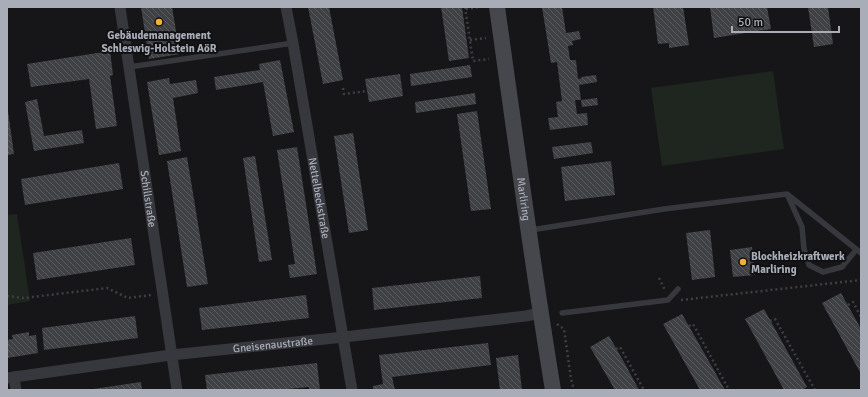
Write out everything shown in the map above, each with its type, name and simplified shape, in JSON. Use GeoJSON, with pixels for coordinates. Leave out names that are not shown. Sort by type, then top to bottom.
{"type":"FeatureCollection","features":[{"type":"Feature","properties":{"kind":"street","name":"Schillstraße"},"geometry":{"type":"LineString","coordinates":[[120,7],[177,390]]}},
{"type":"Feature","properties":{"kind":"street","name":"Nettelbeckstraße"},"geometry":{"type":"LineString","coordinates":[[286,7],[352,390]]}},
{"type":"Feature","properties":{"kind":"street","name":"Marliring"},"geometry":{"type":"LineString","coordinates":[[498,7],[528,230],[553,390]]}},
{"type":"Feature","properties":{"kind":"street","name":"Gneisenaustraße"},"geometry":{"type":"LineString","coordinates":[[10,378],[171,355],[344,337],[526,316],[540,313]]}},
{"type":"Feature","properties":{"kind":"street"},"geometry":{"type":"LineString","coordinates":[[10,378],[16,390]]}},
{"type":"Feature","properties":{"kind":"lane"},"geometry":{"type":"LineString","coordinates":[[129,67],[293,42]]}},
{"type":"Feature","properties":{"kind":"lane"},"geometry":{"type":"LineString","coordinates":[[528,230],[787,194],[859,252],[842,267],[823,272],[809,265],[804,249],[802,227],[787,194]]}},
{"type":"Feature","properties":{"kind":"lane"},"geometry":{"type":"LineString","coordinates":[[562,313],[668,300],[678,289]]}},
{"type":"Feature","properties":{"kind":"path"},"geometry":{"type":"LineString","coordinates":[[480,7],[465,8],[473,61],[489,59]]}},
{"type":"Feature","properties":{"kind":"path"},"geometry":{"type":"LineString","coordinates":[[470,40],[486,38]]}},
{"type":"Feature","properties":{"kind":"path"},"geometry":{"type":"LineString","coordinates":[[342,88],[344,94],[367,91]]}},
{"type":"Feature","properties":{"kind":"path"},"geometry":{"type":"LineString","coordinates":[[659,278],[666,292],[680,300],[861,280]]}},
{"type":"Feature","properties":{"kind":"path"},"geometry":{"type":"LineString","coordinates":[[7,296],[24,298],[107,288],[128,298],[162,293]]}},
{"type":"Feature","properties":{"kind":"path"},"geometry":{"type":"LineString","coordinates":[[848,305],[853,302],[861,317]]}},
{"type":"Feature","properties":{"kind":"path"},"geometry":{"type":"LineString","coordinates":[[770,321],[775,319],[815,390]]}},
{"type":"Feature","properties":{"kind":"path"},"geometry":{"type":"LineString","coordinates":[[689,326],[692,324],[720,377],[729,390]]}},
{"type":"Feature","properties":{"kind":"path"},"geometry":{"type":"LineString","coordinates":[[564,329],[574,390]]}},
{"type":"Feature","properties":{"kind":"path"},"geometry":{"type":"LineString","coordinates":[[785,348],[790,345]]}},
{"type":"Feature","properties":{"kind":"path"},"geometry":{"type":"LineString","coordinates":[[616,349],[620,347],[644,390]]}},
{"type":"Feature","properties":{"kind":"path"},"geometry":{"type":"LineString","coordinates":[[799,372],[804,369]]}},
{"type":"Feature","properties":{"kind":"path"},"geometry":{"type":"LineString","coordinates":[[630,374],[634,371]]}},
{"type":"Feature","properties":{"kind":"shaded area"},"geometry":{"type":"Polygon","coordinates":[[[773,71],[784,149],[662,166],[651,88],[773,71]]]}},
{"type":"Feature","properties":{"kind":"shaded area"},"geometry":{"type":"Polygon","coordinates":[[[17,214],[30,301],[7,305],[7,215],[17,214]]]}},
{"type":"Feature","properties":{"kind":"building","name":"Gebäudemanagement Schleswig-Holstein AöR"},"geometry":{"type":"Polygon","coordinates":[[[141,7],[172,7],[180,54],[149,59],[141,7]]]}},
{"type":"Feature","properties":{"kind":"building"},"geometry":{"type":"Polygon","coordinates":[[[308,7],[329,7],[343,80],[323,84],[308,7]]]}},
{"type":"Feature","properties":{"kind":"building"},"geometry":{"type":"Polygon","coordinates":[[[441,7],[462,7],[469,58],[449,61],[441,7]]]}},
{"type":"Feature","properties":{"kind":"building"},"geometry":{"type":"Polygon","coordinates":[[[542,7],[562,7],[566,33],[579,31],[581,39],[572,41],[573,45],[568,46],[570,60],[576,60],[578,79],[582,78],[581,77],[596,75],[597,82],[579,85],[581,100],[575,100],[577,114],[587,113],[588,125],[550,130],[548,118],[558,117],[556,102],[562,101],[557,62],[551,63],[542,7]]]}},
{"type":"Feature","properties":{"kind":"building"},"geometry":{"type":"Polygon","coordinates":[[[653,7],[683,7],[689,45],[669,48],[669,43],[658,44],[653,7]]]}},
{"type":"Feature","properties":{"kind":"building"},"geometry":{"type":"Polygon","coordinates":[[[710,7],[767,7],[771,29],[714,38],[710,7]]]}},
{"type":"Feature","properties":{"kind":"building"},"geometry":{"type":"Polygon","coordinates":[[[808,7],[828,7],[833,44],[814,47],[808,7]]]}},
{"type":"Feature","properties":{"kind":"building"},"geometry":{"type":"Polygon","coordinates":[[[110,51],[113,75],[110,76],[117,126],[96,129],[89,79],[31,87],[27,64],[110,51]]]}},
{"type":"Feature","properties":{"kind":"building"},"geometry":{"type":"Polygon","coordinates":[[[280,60],[294,132],[273,136],[263,82],[216,90],[214,77],[260,70],[259,64],[280,60]]]}},
{"type":"Feature","properties":{"kind":"building"},"geometry":{"type":"Polygon","coordinates":[[[470,65],[472,77],[411,86],[410,74],[470,65]]]}},
{"type":"Feature","properties":{"kind":"building"},"geometry":{"type":"Polygon","coordinates":[[[400,74],[403,96],[369,102],[365,79],[400,74]]]}},
{"type":"Feature","properties":{"kind":"building"},"geometry":{"type":"Polygon","coordinates":[[[169,78],[170,84],[196,80],[198,93],[173,98],[181,151],[159,155],[147,82],[169,78]]]}},
{"type":"Feature","properties":{"kind":"building"},"geometry":{"type":"Polygon","coordinates":[[[475,93],[476,104],[416,113],[415,102],[475,93]]]}},
{"type":"Feature","properties":{"kind":"building"},"geometry":{"type":"Polygon","coordinates":[[[597,98],[598,105],[582,107],[581,100],[597,98]]]}},
{"type":"Feature","properties":{"kind":"building"},"geometry":{"type":"Polygon","coordinates":[[[37,99],[44,136],[82,130],[84,143],[34,151],[25,102],[37,99]]]}},
{"type":"Feature","properties":{"kind":"building"},"geometry":{"type":"Polygon","coordinates":[[[7,111],[14,154],[7,155],[7,111]]]}},
{"type":"Feature","properties":{"kind":"building"},"geometry":{"type":"Polygon","coordinates":[[[477,111],[491,209],[471,211],[457,114],[477,111]]]}},
{"type":"Feature","properties":{"kind":"building"},"geometry":{"type":"Polygon","coordinates":[[[353,133],[368,230],[349,233],[334,136],[353,133]]]}},
{"type":"Feature","properties":{"kind":"building"},"geometry":{"type":"Polygon","coordinates":[[[591,142],[593,153],[554,159],[552,147],[591,142]]]}},
{"type":"Feature","properties":{"kind":"building"},"geometry":{"type":"Polygon","coordinates":[[[297,147],[317,274],[290,278],[288,265],[295,264],[277,150],[297,147]]]}},
{"type":"Feature","properties":{"kind":"building"},"geometry":{"type":"Polygon","coordinates":[[[255,156],[272,260],[259,262],[243,158],[255,156]]]}},
{"type":"Feature","properties":{"kind":"building"},"geometry":{"type":"Polygon","coordinates":[[[187,157],[208,284],[187,287],[167,161],[187,157]]]}},
{"type":"Feature","properties":{"kind":"building"},"geometry":{"type":"Polygon","coordinates":[[[611,161],[615,195],[565,201],[561,167],[611,161]]]}},
{"type":"Feature","properties":{"kind":"building"},"geometry":{"type":"Polygon","coordinates":[[[119,163],[123,189],[25,205],[21,179],[119,163]]]}},
{"type":"Feature","properties":{"kind":"building"},"geometry":{"type":"Polygon","coordinates":[[[710,230],[715,277],[692,280],[686,233],[710,230]]]}},
{"type":"Feature","properties":{"kind":"building"},"geometry":{"type":"Polygon","coordinates":[[[131,238],[135,265],[37,280],[33,253],[131,238]]]}},
{"type":"Feature","properties":{"kind":"building","name":"Blockheizkraftwerk Marliring"},"geometry":{"type":"Polygon","coordinates":[[[752,247],[755,275],[733,277],[730,250],[752,247]]]}},
{"type":"Feature","properties":{"kind":"building"},"geometry":{"type":"Polygon","coordinates":[[[480,276],[482,298],[374,310],[372,288],[480,276]]]}},
{"type":"Feature","properties":{"kind":"building"},"geometry":{"type":"Polygon","coordinates":[[[841,293],[861,329],[861,374],[822,303],[841,293]]]}},
{"type":"Feature","properties":{"kind":"building"},"geometry":{"type":"Polygon","coordinates":[[[306,295],[309,318],[202,330],[199,308],[306,295]]]}},
{"type":"Feature","properties":{"kind":"building"},"geometry":{"type":"Polygon","coordinates":[[[764,309],[807,387],[802,390],[784,390],[745,319],[764,309]]]}},
{"type":"Feature","properties":{"kind":"building"},"geometry":{"type":"Polygon","coordinates":[[[682,314],[725,390],[700,390],[663,324],[682,314]]]}},
{"type":"Feature","properties":{"kind":"building"},"geometry":{"type":"Polygon","coordinates":[[[135,316],[138,338],[44,350],[42,328],[135,316]]]}},
{"type":"Feature","properties":{"kind":"building"},"geometry":{"type":"Polygon","coordinates":[[[29,332],[29,336],[36,335],[38,353],[7,358],[7,340],[13,339],[12,335],[29,332]]]}},
{"type":"Feature","properties":{"kind":"building"},"geometry":{"type":"Polygon","coordinates":[[[609,336],[639,390],[615,390],[590,347],[609,336]]]}},
{"type":"Feature","properties":{"kind":"building"},"geometry":{"type":"Polygon","coordinates":[[[488,343],[491,365],[392,377],[395,390],[373,390],[373,386],[383,384],[379,355],[488,343]]]}},
{"type":"Feature","properties":{"kind":"building"},"geometry":{"type":"Polygon","coordinates":[[[518,355],[522,390],[500,390],[496,358],[518,355]]]}},
{"type":"Feature","properties":{"kind":"building"},"geometry":{"type":"Polygon","coordinates":[[[317,363],[320,390],[309,390],[309,387],[278,390],[207,390],[205,375],[317,363]]]}},
{"type":"Feature","properties":{"kind":"building"},"geometry":{"type":"Polygon","coordinates":[[[141,382],[142,390],[93,390],[93,389],[141,382]]]}},
{"type":"Feature","properties":{"kind":"place","name":"Gebäudemanagement Schleswig-Holstein AöR"},"geometry":{"type":"Point","coordinates":[159,22]}},
{"type":"Feature","properties":{"kind":"place","name":"Blockheizkraftwerk Marliring"},"geometry":{"type":"Point","coordinates":[743,262]}}]}
